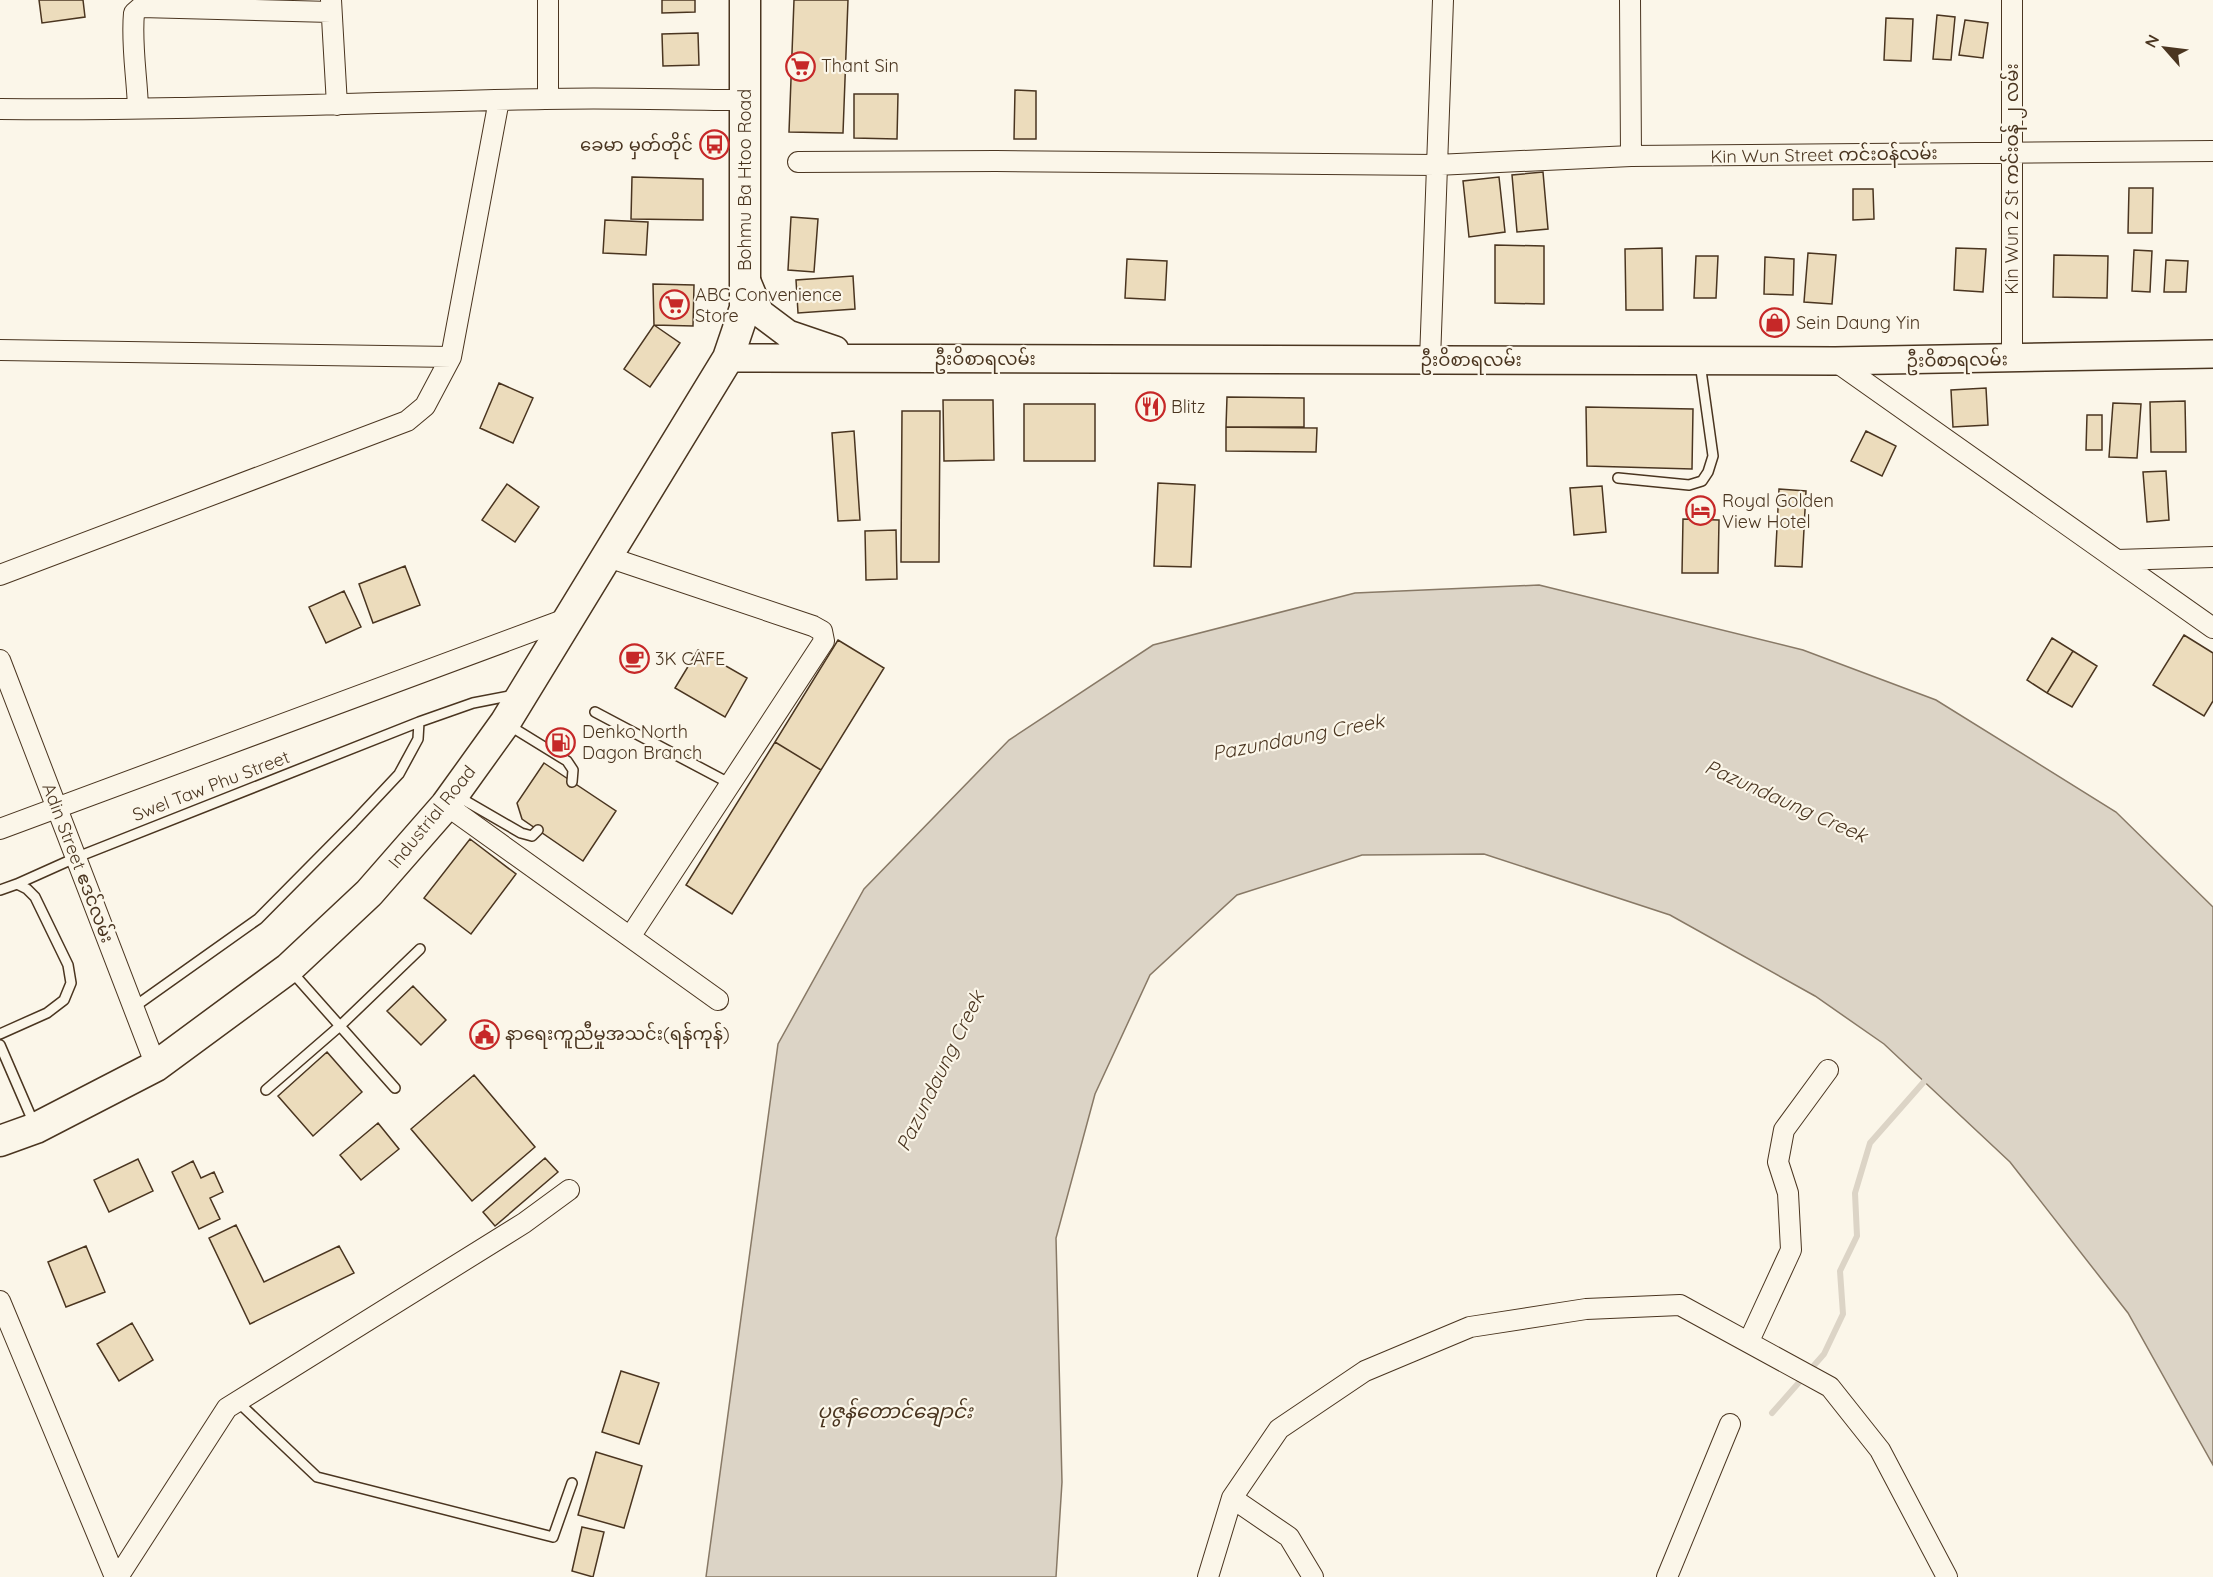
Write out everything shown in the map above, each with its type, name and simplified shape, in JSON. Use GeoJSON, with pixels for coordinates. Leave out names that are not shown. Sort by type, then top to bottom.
{"type":"FeatureCollection","features":[{"type":"Feature","properties":{"kind":"main road","name":"Bohmu Ba Htoo Road"},"geometry":{"type":"LineString","coordinates":[[728,358],[746,308],[745,0]]}},
{"type":"Feature","properties":{"kind":"main road"},"geometry":{"type":"LineString","coordinates":[[746,278],[760,313],[788,334],[819,346],[868,358]]}},
{"type":"Feature","properties":{"kind":"main road","name":"ဦးဝိစာရလမ်း"},"geometry":{"type":"LineString","coordinates":[[728,358],[1834,361],[2213,354]]}},
{"type":"Feature","properties":{"kind":"main road","name":"Industrial Road"},"geometry":{"type":"LineString","coordinates":[[0,1141],[36,1128],[156,1066],[288,968],[369,893],[450,800],[505,723],[728,358]]}},
{"type":"Feature","properties":{"kind":"street"},"geometry":{"type":"LineString","coordinates":[[548,0],[548,99]]}},
{"type":"Feature","properties":{"kind":"street"},"geometry":{"type":"LineString","coordinates":[[1430,360],[1443,0]]}},
{"type":"Feature","properties":{"kind":"street"},"geometry":{"type":"LineString","coordinates":[[1630,0],[1631,156]]}},
{"type":"Feature","properties":{"kind":"street","name":"Kin Wun 2 St ကင်းဝန် ၂ လမ်း"},"geometry":{"type":"LineString","coordinates":[[2012,0],[2012,359]]}},
{"type":"Feature","properties":{"kind":"street"},"geometry":{"type":"LineString","coordinates":[[138,108],[133,20],[134,13],[141,7],[331,6],[337,105]]}},
{"type":"Feature","properties":{"kind":"street"},"geometry":{"type":"LineString","coordinates":[[0,109],[337,105],[548,99],[745,100]]}},
{"type":"Feature","properties":{"kind":"street"},"geometry":{"type":"LineString","coordinates":[[0,574],[407,421],[425,406],[451,357],[499,100]]}},
{"type":"Feature","properties":{"kind":"street","name":"Kin Wun Street ကင်းဝန်လမ်း"},"geometry":{"type":"LineString","coordinates":[[798,162],[996,161],[1436,165],[1631,156],[2213,151]]}},
{"type":"Feature","properties":{"kind":"street"},"geometry":{"type":"LineString","coordinates":[[0,350],[451,357]]}},
{"type":"Feature","properties":{"kind":"street"},"geometry":{"type":"LineString","coordinates":[[1834,361],[2213,628]]}},
{"type":"Feature","properties":{"kind":"street"},"geometry":{"type":"LineString","coordinates":[[608,557],[813,626],[822,631],[824,641],[630,937]]}},
{"type":"Feature","properties":{"kind":"street"},"geometry":{"type":"LineString","coordinates":[[2117,560],[2213,557]]}},
{"type":"Feature","properties":{"kind":"street"},"geometry":{"type":"LineString","coordinates":[[0,829],[571,617]]}},
{"type":"Feature","properties":{"kind":"street","name":"Adin Street ဧဒင်လမ်း"},"geometry":{"type":"LineString","coordinates":[[0,660],[156,1066]]}},
{"type":"Feature","properties":{"kind":"street"},"geometry":{"type":"LineString","coordinates":[[450,800],[630,937],[718,1000]]}},
{"type":"Feature","properties":{"kind":"street"},"geometry":{"type":"LineString","coordinates":[[1749,1341],[1791,1250],[1788,1193],[1778,1162],[1784,1130],[1828,1070]]}},
{"type":"Feature","properties":{"kind":"street"},"geometry":{"type":"LineString","coordinates":[[116,1577],[227,1408],[524,1223],[569,1190]]}},
{"type":"Feature","properties":{"kind":"street"},"geometry":{"type":"LineString","coordinates":[[0,1301],[116,1577]]}},
{"type":"Feature","properties":{"kind":"street"},"geometry":{"type":"LineString","coordinates":[[1208,1577],[1232,1498],[1278,1429],[1365,1371],[1470,1327],[1586,1309],[1680,1305],[1830,1387],[1880,1450],[1947,1577]]}},
{"type":"Feature","properties":{"kind":"street"},"geometry":{"type":"LineString","coordinates":[[1674,1575],[1730,1424]]}},
{"type":"Feature","properties":{"kind":"street"},"geometry":{"type":"LineString","coordinates":[[1232,1498],[1289,1537],[1313,1577]]}},
{"type":"Feature","properties":{"kind":"lane"},"geometry":{"type":"LineString","coordinates":[[1618,478],[1689,485],[1702,481],[1708,472],[1713,456],[1700,361]]}},
{"type":"Feature","properties":{"kind":"lane","name":"Swel Taw Phu Street"},"geometry":{"type":"LineString","coordinates":[[0,890],[419,722],[473,703],[525,692]]}},
{"type":"Feature","properties":{"kind":"lane"},"geometry":{"type":"LineString","coordinates":[[595,712],[729,783]]}},
{"type":"Feature","properties":{"kind":"lane"},"geometry":{"type":"LineString","coordinates":[[134,1007],[258,919],[399,774],[418,739],[419,722]]}},
{"type":"Feature","properties":{"kind":"lane"},"geometry":{"type":"LineString","coordinates":[[505,723],[567,761],[573,770],[572,782]]}},
{"type":"Feature","properties":{"kind":"lane"},"geometry":{"type":"LineString","coordinates":[[450,800],[521,833],[532,836],[538,830]]}},
{"type":"Feature","properties":{"kind":"lane"},"geometry":{"type":"LineString","coordinates":[[0,1034],[48,1013],[64,1000],[71,983],[68,965],[35,897],[27,889],[16,884]]}},
{"type":"Feature","properties":{"kind":"lane"},"geometry":{"type":"LineString","coordinates":[[266,1090],[341,1025],[420,949]]}},
{"type":"Feature","properties":{"kind":"lane"},"geometry":{"type":"LineString","coordinates":[[288,968],[395,1088]]}},
{"type":"Feature","properties":{"kind":"lane"},"geometry":{"type":"LineString","coordinates":[[0,1045],[36,1128]]}},
{"type":"Feature","properties":{"kind":"lane"},"geometry":{"type":"LineString","coordinates":[[238,1402],[317,1477],[553,1537],[572,1484]]}},
{"type":"Feature","properties":{"kind":"water","name":"ပုဇွန်တောင်ချောင်း"},"geometry":{"type":"Polygon","coordinates":[[[1539,585],[1803,650],[1936,700],[2116,812],[2213,907],[2213,1465],[2128,1313],[2010,1162],[1884,1044],[1815,996],[1670,915],[1484,854],[1362,855],[1237,895],[1150,975],[1095,1094],[1056,1238],[1062,1482],[1056,1577],[706,1577],[778,1044],[864,889],[1009,740],[1153,645],[1355,593],[1539,585]]]}},
{"type":"Feature","properties":{"kind":"building"},"geometry":{"type":"Polygon","coordinates":[[[39,0],[83,0],[85,17],[42,23],[39,0]]]}},
{"type":"Feature","properties":{"kind":"building"},"geometry":{"type":"Polygon","coordinates":[[[662,0],[695,0],[695,12],[662,13],[662,0]]]}},
{"type":"Feature","properties":{"kind":"building"},"geometry":{"type":"Polygon","coordinates":[[[794,0],[848,0],[843,133],[789,132],[794,0]]]}},
{"type":"Feature","properties":{"kind":"building"},"geometry":{"type":"Polygon","coordinates":[[[1937,15],[1955,17],[1951,60],[1933,59],[1937,15]]]}},
{"type":"Feature","properties":{"kind":"building"},"geometry":{"type":"Polygon","coordinates":[[[1886,18],[1913,19],[1911,61],[1884,60],[1886,18]]]}},
{"type":"Feature","properties":{"kind":"building"},"geometry":{"type":"Polygon","coordinates":[[[1965,20],[1988,23],[1983,58],[1959,55],[1965,20]]]}},
{"type":"Feature","properties":{"kind":"building"},"geometry":{"type":"Polygon","coordinates":[[[698,33],[699,65],[663,66],[662,34],[698,33]]]}},
{"type":"Feature","properties":{"kind":"building"},"geometry":{"type":"Polygon","coordinates":[[[1015,90],[1036,91],[1036,139],[1014,139],[1015,90]]]}},
{"type":"Feature","properties":{"kind":"building"},"geometry":{"type":"Polygon","coordinates":[[[854,94],[898,94],[897,139],[854,138],[854,94]]]}},
{"type":"Feature","properties":{"kind":"building"},"geometry":{"type":"Polygon","coordinates":[[[1543,172],[1548,229],[1517,232],[1512,175],[1543,172]]]}},
{"type":"Feature","properties":{"kind":"building"},"geometry":{"type":"Polygon","coordinates":[[[632,177],[703,179],[703,220],[631,219],[632,177]]]}},
{"type":"Feature","properties":{"kind":"building"},"geometry":{"type":"Polygon","coordinates":[[[1499,177],[1505,232],[1469,237],[1463,181],[1499,177]]]}},
{"type":"Feature","properties":{"kind":"building"},"geometry":{"type":"Polygon","coordinates":[[[2129,188],[2153,188],[2152,233],[2128,233],[2129,188]]]}},
{"type":"Feature","properties":{"kind":"building"},"geometry":{"type":"Polygon","coordinates":[[[1853,189],[1873,189],[1874,219],[1853,220],[1853,189]]]}},
{"type":"Feature","properties":{"kind":"building"},"geometry":{"type":"Polygon","coordinates":[[[791,217],[818,219],[814,272],[788,270],[791,217]]]}},
{"type":"Feature","properties":{"kind":"building"},"geometry":{"type":"Polygon","coordinates":[[[605,220],[648,222],[646,255],[603,253],[605,220]]]}},
{"type":"Feature","properties":{"kind":"building"},"geometry":{"type":"Polygon","coordinates":[[[1495,245],[1544,246],[1544,304],[1495,303],[1495,245]]]}},
{"type":"Feature","properties":{"kind":"building"},"geometry":{"type":"Polygon","coordinates":[[[1662,248],[1663,310],[1626,310],[1625,249],[1662,248]]]}},
{"type":"Feature","properties":{"kind":"building"},"geometry":{"type":"Polygon","coordinates":[[[1956,248],[1986,249],[1983,292],[1954,290],[1956,248]]]}},
{"type":"Feature","properties":{"kind":"building"},"geometry":{"type":"Polygon","coordinates":[[[2134,250],[2152,251],[2150,292],[2132,291],[2134,250]]]}},
{"type":"Feature","properties":{"kind":"building"},"geometry":{"type":"Polygon","coordinates":[[[1808,253],[1836,255],[1832,304],[1804,302],[1808,253]]]}},
{"type":"Feature","properties":{"kind":"building"},"geometry":{"type":"Polygon","coordinates":[[[2054,255],[2108,256],[2107,298],[2053,297],[2054,255]]]}},
{"type":"Feature","properties":{"kind":"building"},"geometry":{"type":"Polygon","coordinates":[[[1696,256],[1718,256],[1716,298],[1694,298],[1696,256]]]}},
{"type":"Feature","properties":{"kind":"building"},"geometry":{"type":"Polygon","coordinates":[[[1765,257],[1794,259],[1793,295],[1764,294],[1765,257]]]}},
{"type":"Feature","properties":{"kind":"building"},"geometry":{"type":"Polygon","coordinates":[[[1127,259],[1167,261],[1165,300],[1125,298],[1127,259]]]}},
{"type":"Feature","properties":{"kind":"building"},"geometry":{"type":"Polygon","coordinates":[[[2166,260],[2188,261],[2186,292],[2164,292],[2166,260]]]}},
{"type":"Feature","properties":{"kind":"building"},"geometry":{"type":"Polygon","coordinates":[[[853,276],[855,309],[798,313],[796,280],[853,276]]]}},
{"type":"Feature","properties":{"kind":"building","name":"ABC Convenience Store"},"geometry":{"type":"Polygon","coordinates":[[[653,284],[694,285],[693,326],[654,325],[653,284]]]}},
{"type":"Feature","properties":{"kind":"building"},"geometry":{"type":"Polygon","coordinates":[[[654,325],[680,343],[650,387],[624,369],[654,325]]]}},
{"type":"Feature","properties":{"kind":"building"},"geometry":{"type":"Polygon","coordinates":[[[499,383],[533,398],[513,443],[480,428],[499,383]]]}},
{"type":"Feature","properties":{"kind":"building"},"geometry":{"type":"Polygon","coordinates":[[[1986,388],[1988,425],[1953,427],[1951,390],[1986,388]]]}},
{"type":"Feature","properties":{"kind":"building"},"geometry":{"type":"Polygon","coordinates":[[[1227,397],[1304,398],[1304,427],[1226,427],[1227,397]]]}},
{"type":"Feature","properties":{"kind":"building"},"geometry":{"type":"Polygon","coordinates":[[[943,400],[993,400],[994,460],[944,461],[943,400]]]}},
{"type":"Feature","properties":{"kind":"building"},"geometry":{"type":"Polygon","coordinates":[[[2185,401],[2186,452],[2151,452],[2150,402],[2185,401]]]}},
{"type":"Feature","properties":{"kind":"building"},"geometry":{"type":"Polygon","coordinates":[[[2113,403],[2141,404],[2137,458],[2109,457],[2113,403]]]}},
{"type":"Feature","properties":{"kind":"building"},"geometry":{"type":"Polygon","coordinates":[[[1024,404],[1095,404],[1095,461],[1024,461],[1024,404]]]}},
{"type":"Feature","properties":{"kind":"building"},"geometry":{"type":"Polygon","coordinates":[[[1586,407],[1693,409],[1692,469],[1587,466],[1586,407]]]}},
{"type":"Feature","properties":{"kind":"building"},"geometry":{"type":"Polygon","coordinates":[[[902,411],[940,411],[939,562],[901,562],[902,411]]]}},
{"type":"Feature","properties":{"kind":"building"},"geometry":{"type":"Polygon","coordinates":[[[2087,415],[2102,415],[2102,450],[2086,450],[2087,415]]]}},
{"type":"Feature","properties":{"kind":"building"},"geometry":{"type":"Polygon","coordinates":[[[1226,427],[1317,428],[1316,452],[1226,451],[1226,427]]]}},
{"type":"Feature","properties":{"kind":"building"},"geometry":{"type":"Polygon","coordinates":[[[854,431],[860,520],[838,521],[832,433],[854,431]]]}},
{"type":"Feature","properties":{"kind":"building"},"geometry":{"type":"Polygon","coordinates":[[[1866,431],[1896,446],[1882,476],[1851,461],[1866,431]]]}},
{"type":"Feature","properties":{"kind":"building"},"geometry":{"type":"Polygon","coordinates":[[[2166,471],[2169,520],[2147,522],[2143,472],[2166,471]]]}},
{"type":"Feature","properties":{"kind":"building"},"geometry":{"type":"Polygon","coordinates":[[[1158,483],[1195,485],[1191,567],[1154,566],[1158,483]]]}},
{"type":"Feature","properties":{"kind":"building"},"geometry":{"type":"Polygon","coordinates":[[[507,484],[539,507],[515,542],[482,520],[507,484]]]}},
{"type":"Feature","properties":{"kind":"building"},"geometry":{"type":"Polygon","coordinates":[[[1602,486],[1606,532],[1574,535],[1570,488],[1602,486]]]}},
{"type":"Feature","properties":{"kind":"building"},"geometry":{"type":"Polygon","coordinates":[[[1779,489],[1806,491],[1802,567],[1775,566],[1779,489]]]}},
{"type":"Feature","properties":{"kind":"building"},"geometry":{"type":"Polygon","coordinates":[[[1683,519],[1719,520],[1718,573],[1682,573],[1683,519]]]}},
{"type":"Feature","properties":{"kind":"building"},"geometry":{"type":"Polygon","coordinates":[[[896,530],[897,579],[866,580],[865,531],[896,530]]]}},
{"type":"Feature","properties":{"kind":"building"},"geometry":{"type":"Polygon","coordinates":[[[405,566],[420,605],[373,623],[359,584],[405,566]]]}},
{"type":"Feature","properties":{"kind":"building"},"geometry":{"type":"Polygon","coordinates":[[[344,591],[361,627],[326,643],[309,607],[344,591]]]}},
{"type":"Feature","properties":{"kind":"building"},"geometry":{"type":"Polygon","coordinates":[[[2184,635],[2213,653],[2213,701],[2204,716],[2153,685],[2184,635]]]}},
{"type":"Feature","properties":{"kind":"building"},"geometry":{"type":"Polygon","coordinates":[[[2052,638],[2073,651],[2047,693],[2027,680],[2052,638]]]}},
{"type":"Feature","properties":{"kind":"building"},"geometry":{"type":"Polygon","coordinates":[[[838,640],[884,668],[821,770],[775,742],[838,640]]]}},
{"type":"Feature","properties":{"kind":"building"},"geometry":{"type":"Polygon","coordinates":[[[698,650],[747,678],[725,717],[675,688],[698,650]]]}},
{"type":"Feature","properties":{"kind":"building"},"geometry":{"type":"Polygon","coordinates":[[[2073,651],[2097,666],[2072,707],[2047,693],[2073,651]]]}},
{"type":"Feature","properties":{"kind":"building"},"geometry":{"type":"Polygon","coordinates":[[[775,742],[821,770],[732,914],[686,885],[775,742]]]}},
{"type":"Feature","properties":{"kind":"building"},"geometry":{"type":"Polygon","coordinates":[[[544,763],[616,811],[583,861],[522,819],[517,803],[544,763]]]}},
{"type":"Feature","properties":{"kind":"building"},"geometry":{"type":"Polygon","coordinates":[[[470,839],[516,874],[471,934],[424,898],[470,839]]]}},
{"type":"Feature","properties":{"kind":"building"},"geometry":{"type":"Polygon","coordinates":[[[413,986],[446,1020],[421,1045],[387,1011],[413,986]]]}},
{"type":"Feature","properties":{"kind":"building"},"geometry":{"type":"Polygon","coordinates":[[[327,1052],[362,1092],[313,1136],[278,1096],[327,1052]]]}},
{"type":"Feature","properties":{"kind":"building"},"geometry":{"type":"Polygon","coordinates":[[[474,1075],[535,1147],[472,1201],[411,1129],[474,1075]]]}},
{"type":"Feature","properties":{"kind":"building"},"geometry":{"type":"Polygon","coordinates":[[[378,1123],[399,1149],[361,1180],[340,1155],[378,1123]]]}},
{"type":"Feature","properties":{"kind":"building"},"geometry":{"type":"Polygon","coordinates":[[[545,1158],[558,1172],[495,1226],[483,1212],[545,1158]]]}},
{"type":"Feature","properties":{"kind":"building"},"geometry":{"type":"Polygon","coordinates":[[[138,1159],[153,1191],[109,1212],[94,1180],[138,1159]]]}},
{"type":"Feature","properties":{"kind":"building"},"geometry":{"type":"Polygon","coordinates":[[[193,1161],[201,1178],[214,1172],[223,1192],[210,1198],[220,1219],[199,1229],[172,1172],[193,1161]]]}},
{"type":"Feature","properties":{"kind":"building"},"geometry":{"type":"Polygon","coordinates":[[[236,1225],[264,1282],[339,1246],[354,1273],[250,1324],[209,1238],[236,1225]]]}},
{"type":"Feature","properties":{"kind":"building"},"geometry":{"type":"Polygon","coordinates":[[[86,1246],[105,1292],[66,1307],[48,1262],[86,1246]]]}},
{"type":"Feature","properties":{"kind":"building"},"geometry":{"type":"Polygon","coordinates":[[[132,1323],[153,1360],[119,1381],[97,1344],[132,1323]]]}},
{"type":"Feature","properties":{"kind":"building"},"geometry":{"type":"Polygon","coordinates":[[[621,1371],[659,1383],[639,1444],[602,1432],[621,1371]]]}},
{"type":"Feature","properties":{"kind":"building"},"geometry":{"type":"Polygon","coordinates":[[[596,1452],[642,1466],[624,1528],[578,1515],[596,1452]]]}},
{"type":"Feature","properties":{"kind":"building"},"geometry":{"type":"Polygon","coordinates":[[[582,1527],[604,1532],[593,1577],[572,1571],[582,1527]]]}},
{"type":"Feature","properties":{"kind":"waterway"},"geometry":{"type":"LineString","coordinates":[[1772,1413],[1824,1354],[1843,1314],[1840,1271],[1857,1236],[1855,1193],[1870,1143],[1929,1076]]}},
{"type":"Feature","properties":{"kind":"place","name":"Thant Sin"},"geometry":{"type":"Point","coordinates":[800,66]}},
{"type":"Feature","properties":{"kind":"place","name":"ခေမာ မှတ်တိုင်"},"geometry":{"type":"Point","coordinates":[714,145]}},
{"type":"Feature","properties":{"kind":"place","name":"ABC Convenience Store"},"geometry":{"type":"Point","coordinates":[674,305]}},
{"type":"Feature","properties":{"kind":"place","name":"Sein Daung Yin"},"geometry":{"type":"Point","coordinates":[1775,323]}},
{"type":"Feature","properties":{"kind":"place","name":"Blitz"},"geometry":{"type":"Point","coordinates":[1150,407]}},
{"type":"Feature","properties":{"kind":"place","name":"Royal Golden View Hotel"},"geometry":{"type":"Point","coordinates":[1701,511]}},
{"type":"Feature","properties":{"kind":"place","name":"3K CAFE"},"geometry":{"type":"Point","coordinates":[634,659]}},
{"type":"Feature","properties":{"kind":"place","name":"Denko North Dagon Branch"},"geometry":{"type":"Point","coordinates":[561,742]}},
{"type":"Feature","properties":{"kind":"place","name":"နာရေးကူညီမှုအသင်း(ရန်ကုန်)"},"geometry":{"type":"Point","coordinates":[484,1034]}},
{"type":"Feature","properties":{"kind":"water label","name":"Pazundaung Creek"},"geometry":{"type":"Point","coordinates":[1298,737]}},
{"type":"Feature","properties":{"kind":"water label","name":"Pazundaung Creek"},"geometry":{"type":"Point","coordinates":[1786,801]}},
{"type":"Feature","properties":{"kind":"water label","name":"Pazundaung Creek"},"geometry":{"type":"Point","coordinates":[940,1071]}}]}
